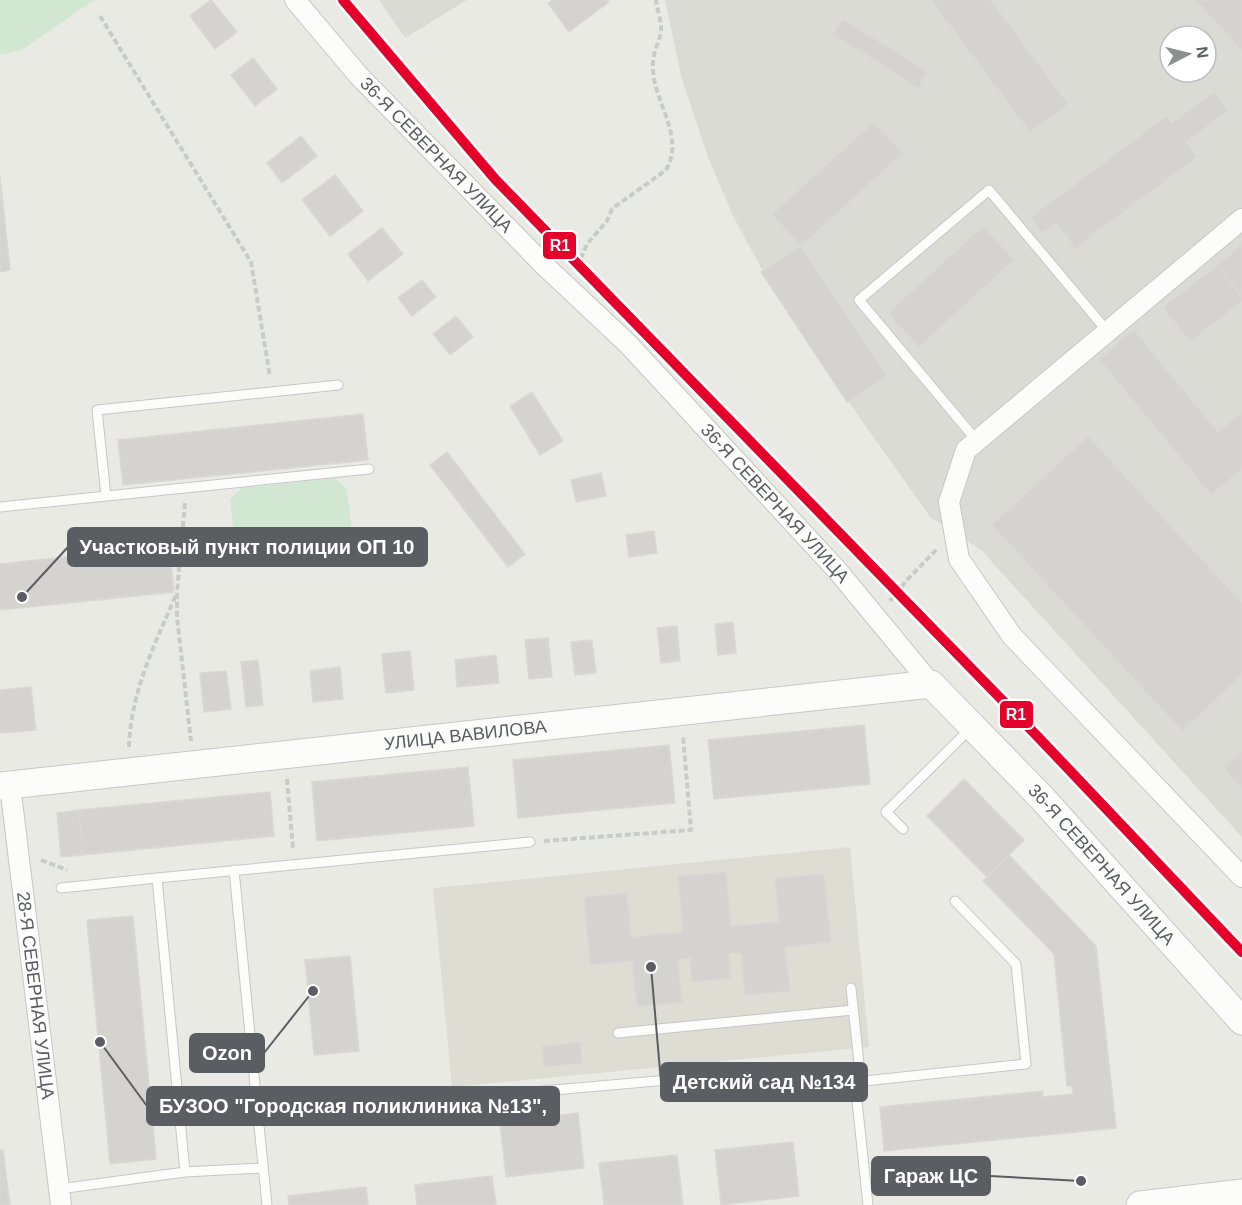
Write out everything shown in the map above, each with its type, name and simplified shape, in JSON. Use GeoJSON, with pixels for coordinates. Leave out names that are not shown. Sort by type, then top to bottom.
{"type":"FeatureCollection","features":[{"type":"Feature","properties":{"kind":"street","name":"36-Я СЕВЕРНАЯ УЛИЦА"},"geometry":{"type":"LineString","coordinates":[[295,0],[359,76],[546,267],[628,344],[837,570],[931,684],[1042,798],[1242,1021]]}},
{"type":"Feature","properties":{"kind":"street"},"geometry":{"type":"LineString","coordinates":[[1242,219],[966,450],[949,502],[959,559],[1012,636],[1242,878]]}},
{"type":"Feature","properties":{"kind":"street","name":"УЛИЦА ВАВИЛОВА"},"geometry":{"type":"LineString","coordinates":[[5,786],[931,684]]}},
{"type":"Feature","properties":{"kind":"street","name":"28-Я СЕВЕРНАЯ УЛИЦА"},"geometry":{"type":"LineString","coordinates":[[5,786],[18,850],[60,1197]]}},
{"type":"Feature","properties":{"kind":"street"},"geometry":{"type":"LineString","coordinates":[[1140,1205],[1242,1193]]}},
{"type":"Feature","properties":{"kind":"lane"},"geometry":{"type":"LineString","coordinates":[[977,441],[859,300],[989,190],[1108,332]]}},
{"type":"Feature","properties":{"kind":"lane"},"geometry":{"type":"LineString","coordinates":[[106,496],[97,410],[338,386]]}},
{"type":"Feature","properties":{"kind":"lane"},"geometry":{"type":"LineString","coordinates":[[0,507],[369,469]]}},
{"type":"Feature","properties":{"kind":"lane"},"geometry":{"type":"LineString","coordinates":[[903,829],[886,812],[973,727]]}},
{"type":"Feature","properties":{"kind":"lane"},"geometry":{"type":"LineString","coordinates":[[61,888],[530,842]]}},
{"type":"Feature","properties":{"kind":"lane"},"geometry":{"type":"LineString","coordinates":[[234,870],[267,1205]]}},
{"type":"Feature","properties":{"kind":"lane"},"geometry":{"type":"LineString","coordinates":[[157,878],[185,1172]]}},
{"type":"Feature","properties":{"kind":"lane"},"geometry":{"type":"LineString","coordinates":[[258,1116],[748,1073],[858,1082],[1026,1064],[1016,964],[955,901]]}},
{"type":"Feature","properties":{"kind":"lane"},"geometry":{"type":"LineString","coordinates":[[851,988],[867,1205]]}},
{"type":"Feature","properties":{"kind":"lane"},"geometry":{"type":"LineString","coordinates":[[618,1033],[853,1010]]}},
{"type":"Feature","properties":{"kind":"lane"},"geometry":{"type":"LineString","coordinates":[[60,1197],[185,1172],[263,1168]]}},
{"type":"Feature","properties":{"kind":"path"},"geometry":{"type":"LineString","coordinates":[[575,294],[578,264],[586,244],[607,221],[612,210],[666,170],[671,161],[673,145],[652,70],[653,52],[661,31],[656,0]]}},
{"type":"Feature","properties":{"kind":"path"},"geometry":{"type":"LineString","coordinates":[[100,16],[251,262],[272,392]]}},
{"type":"Feature","properties":{"kind":"path"},"geometry":{"type":"LineString","coordinates":[[186,488],[177,617],[194,765]]}},
{"type":"Feature","properties":{"kind":"path"},"geometry":{"type":"LineString","coordinates":[[877,618],[907,580],[935,550],[955,537]]}},
{"type":"Feature","properties":{"kind":"path"},"geometry":{"type":"LineString","coordinates":[[131,772],[130,722],[138,684],[177,592]]}},
{"type":"Feature","properties":{"kind":"path"},"geometry":{"type":"LineString","coordinates":[[530,842],[691,830],[681,711]]}},
{"type":"Feature","properties":{"kind":"path"},"geometry":{"type":"LineString","coordinates":[[285,755],[295,865]]}},
{"type":"Feature","properties":{"kind":"path"},"geometry":{"type":"LineString","coordinates":[[18,850],[100,884]]}},
{"type":"Feature","properties":{"kind":"shaded area"},"geometry":{"type":"Polygon","coordinates":[[[379,0],[467,0],[405,38],[379,0]]]}},
{"type":"Feature","properties":{"kind":"shaded area"},"geometry":{"type":"Polygon","coordinates":[[[665,0],[1242,0],[1242,837],[981,550],[930,517],[848,401],[763,271],[733,216],[708,157],[682,79],[665,0]]]}},
{"type":"Feature","properties":{"kind":"shaded area"},"geometry":{"type":"Polygon","coordinates":[[[850,847],[869,1047],[452,1087],[433,888],[850,847]]]}},
{"type":"Feature","properties":{"kind":"green space"},"geometry":{"type":"Polygon","coordinates":[[[0,0],[94,0],[22,50],[0,55],[0,0]]]}},
{"type":"Feature","properties":{"kind":"green space"},"geometry":{"type":"Polygon","coordinates":[[[335,478],[347,489],[352,534],[342,545],[250,555],[235,546],[230,499],[242,488],[335,478]]]}},
{"type":"Feature","properties":{"kind":"building"},"geometry":{"type":"Polygon","coordinates":[[[211,0],[237,32],[215,49],[190,16],[211,0]]]}},
{"type":"Feature","properties":{"kind":"building"},"geometry":{"type":"Polygon","coordinates":[[[553,0],[607,0],[609,2],[569,32],[548,3],[553,0]]]}},
{"type":"Feature","properties":{"kind":"building"},"geometry":{"type":"Polygon","coordinates":[[[931,0],[991,0],[1068,104],[1030,132],[931,0]]]}},
{"type":"Feature","properties":{"kind":"building"},"geometry":{"type":"Polygon","coordinates":[[[1195,0],[1242,0],[1242,50],[1218,24],[1195,0]]]}},
{"type":"Feature","properties":{"kind":"building"},"geometry":{"type":"Polygon","coordinates":[[[843,19],[928,72],[918,88],[833,34],[843,19]]]}},
{"type":"Feature","properties":{"kind":"building"},"geometry":{"type":"Polygon","coordinates":[[[253,58],[277,89],[255,106],[231,75],[253,58]]]}},
{"type":"Feature","properties":{"kind":"building"},"geometry":{"type":"Polygon","coordinates":[[[1214,92],[1228,111],[1186,142],[1197,157],[1075,248],[1056,222],[1042,233],[1031,217],[1167,116],[1172,123],[1214,92]]]}},
{"type":"Feature","properties":{"kind":"building"},"geometry":{"type":"Polygon","coordinates":[[[874,122],[903,153],[801,246],[772,214],[874,122]]]}},
{"type":"Feature","properties":{"kind":"building"},"geometry":{"type":"Polygon","coordinates":[[[301,136],[317,156],[282,183],[267,163],[301,136]]]}},
{"type":"Feature","properties":{"kind":"building"},"geometry":{"type":"Polygon","coordinates":[[[335,175],[363,211],[330,236],[302,200],[335,175]]]}},
{"type":"Feature","properties":{"kind":"building"},"geometry":{"type":"Polygon","coordinates":[[[0,176],[10,270],[0,272],[0,176]]]}},
{"type":"Feature","properties":{"kind":"building"},"geometry":{"type":"Polygon","coordinates":[[[983,226],[1014,260],[919,347],[888,313],[983,226]]]}},
{"type":"Feature","properties":{"kind":"building"},"geometry":{"type":"Polygon","coordinates":[[[382,228],[403,254],[368,281],[348,254],[382,228]]]}},
{"type":"Feature","properties":{"kind":"building"},"geometry":{"type":"Polygon","coordinates":[[[1242,245],[1242,297],[1217,265],[1242,245]]]}},
{"type":"Feature","properties":{"kind":"building"},"geometry":{"type":"Polygon","coordinates":[[[801,246],[887,375],[847,402],[761,272],[801,246]]]}},
{"type":"Feature","properties":{"kind":"building"},"geometry":{"type":"Polygon","coordinates":[[[1217,265],[1242,297],[1242,301],[1190,342],[1163,307],[1217,265]]]}},
{"type":"Feature","properties":{"kind":"building"},"geometry":{"type":"Polygon","coordinates":[[[422,280],[436,297],[412,316],[398,298],[422,280]]]}},
{"type":"Feature","properties":{"kind":"building"},"geometry":{"type":"Polygon","coordinates":[[[456,316],[473,337],[450,355],[433,334],[456,316]]]}},
{"type":"Feature","properties":{"kind":"building"},"geometry":{"type":"Polygon","coordinates":[[[1134,330],[1218,432],[1242,412],[1242,469],[1211,495],[1099,359],[1134,330]]]}},
{"type":"Feature","properties":{"kind":"building"},"geometry":{"type":"Polygon","coordinates":[[[532,392],[563,441],[540,455],[510,406],[532,392]]]}},
{"type":"Feature","properties":{"kind":"building"},"geometry":{"type":"Polygon","coordinates":[[[363,414],[368,460],[123,485],[118,440],[363,414]]]}},
{"type":"Feature","properties":{"kind":"building"},"geometry":{"type":"Polygon","coordinates":[[[1088,436],[1242,603],[1242,675],[1182,731],[992,525],[1088,436]]]}},
{"type":"Feature","properties":{"kind":"building"},"geometry":{"type":"Polygon","coordinates":[[[447,452],[525,554],[508,567],[430,465],[447,452]]]}},
{"type":"Feature","properties":{"kind":"building"},"geometry":{"type":"Polygon","coordinates":[[[601,473],[606,496],[576,502],[571,480],[601,473]]]}},
{"type":"Feature","properties":{"kind":"building"},"geometry":{"type":"Polygon","coordinates":[[[654,531],[657,553],[629,557],[626,535],[654,531]]]}},
{"type":"Feature","properties":{"kind":"building"},"geometry":{"type":"Polygon","coordinates":[[[169,546],[174,592],[0,610],[0,564],[169,546]]]}},
{"type":"Feature","properties":{"kind":"building"},"geometry":{"type":"Polygon","coordinates":[[[733,622],[736,653],[718,655],[715,624],[733,622]]]}},
{"type":"Feature","properties":{"kind":"building"},"geometry":{"type":"Polygon","coordinates":[[[677,626],[680,661],[661,663],[657,628],[677,626]]]}},
{"type":"Feature","properties":{"kind":"building"},"geometry":{"type":"Polygon","coordinates":[[[548,638],[552,677],[529,679],[525,640],[548,638]]]}},
{"type":"Feature","properties":{"kind":"building"},"geometry":{"type":"Polygon","coordinates":[[[592,640],[596,673],[575,675],[571,642],[592,640]]]}},
{"type":"Feature","properties":{"kind":"building"},"geometry":{"type":"Polygon","coordinates":[[[410,651],[414,690],[386,693],[382,654],[410,651]]]}},
{"type":"Feature","properties":{"kind":"building"},"geometry":{"type":"Polygon","coordinates":[[[496,655],[499,683],[457,687],[455,660],[496,655]]]}},
{"type":"Feature","properties":{"kind":"building"},"geometry":{"type":"Polygon","coordinates":[[[258,660],[263,705],[246,707],[241,662],[258,660]]]}},
{"type":"Feature","properties":{"kind":"building"},"geometry":{"type":"Polygon","coordinates":[[[340,667],[343,699],[313,702],[310,671],[340,667]]]}},
{"type":"Feature","properties":{"kind":"building"},"geometry":{"type":"Polygon","coordinates":[[[226,671],[231,709],[204,712],[200,673],[226,671]]]}},
{"type":"Feature","properties":{"kind":"building"},"geometry":{"type":"Polygon","coordinates":[[[31,687],[36,730],[0,733],[0,690],[31,687]]]}},
{"type":"Feature","properties":{"kind":"building"},"geometry":{"type":"Polygon","coordinates":[[[864,725],[870,784],[714,799],[708,740],[864,725]]]}},
{"type":"Feature","properties":{"kind":"building"},"geometry":{"type":"Polygon","coordinates":[[[669,745],[675,803],[518,818],[513,760],[669,745]]]}},
{"type":"Feature","properties":{"kind":"building"},"geometry":{"type":"Polygon","coordinates":[[[1242,751],[1242,789],[1224,768],[1242,751]]]}},
{"type":"Feature","properties":{"kind":"building"},"geometry":{"type":"Polygon","coordinates":[[[468,767],[474,826],[317,841],[312,782],[468,767]]]}},
{"type":"Feature","properties":{"kind":"building"},"geometry":{"type":"Polygon","coordinates":[[[964,779],[1024,840],[987,877],[927,816],[964,779]]]}},
{"type":"Feature","properties":{"kind":"building"},"geometry":{"type":"Polygon","coordinates":[[[270,792],[274,836],[83,855],[79,810],[270,792]]]}},
{"type":"Feature","properties":{"kind":"building"},"geometry":{"type":"Polygon","coordinates":[[[79,810],[83,855],[61,857],[57,813],[79,810]]]}},
{"type":"Feature","properties":{"kind":"building"},"geometry":{"type":"Polygon","coordinates":[[[1009,855],[1096,946],[1116,1128],[884,1151],[880,1107],[1043,1091],[1043,1097],[1073,1094],[1072,1086],[1067,1086],[1054,954],[983,881],[1009,855]]]}},
{"type":"Feature","properties":{"kind":"building"},"geometry":{"type":"Polygon","coordinates":[[[726,872],[731,926],[779,922],[775,878],[824,874],[831,942],[785,947],[790,991],[745,995],[741,953],[729,954],[731,978],[692,982],[690,958],[678,959],[682,1002],[637,1007],[632,961],[590,965],[584,897],[627,893],[631,937],[683,932],[678,876],[726,872]]]}},
{"type":"Feature","properties":{"kind":"building"},"geometry":{"type":"Polygon","coordinates":[[[133,916],[156,1159],[110,1164],[87,920],[133,916]]]}},
{"type":"Feature","properties":{"kind":"building"},"geometry":{"type":"Polygon","coordinates":[[[350,956],[359,1051],[314,1055],[305,960],[350,956]]]}},
{"type":"Feature","properties":{"kind":"building"},"geometry":{"type":"Polygon","coordinates":[[[580,1042],[582,1063],[544,1067],[542,1046],[580,1042]]]}},
{"type":"Feature","properties":{"kind":"building"},"geometry":{"type":"Polygon","coordinates":[[[578,1113],[584,1168],[506,1177],[500,1122],[578,1113]]]}},
{"type":"Feature","properties":{"kind":"building"},"geometry":{"type":"Polygon","coordinates":[[[793,1142],[799,1196],[721,1205],[715,1150],[793,1142]]]}},
{"type":"Feature","properties":{"kind":"building"},"geometry":{"type":"Polygon","coordinates":[[[0,1150],[3,1150],[10,1205],[0,1205],[0,1150]]]}},
{"type":"Feature","properties":{"kind":"building"},"geometry":{"type":"Polygon","coordinates":[[[677,1155],[683,1205],[604,1205],[599,1163],[677,1155]]]}},
{"type":"Feature","properties":{"kind":"building"},"geometry":{"type":"Polygon","coordinates":[[[492,1176],[496,1205],[417,1205],[415,1185],[492,1176]]]}},
{"type":"Feature","properties":{"kind":"building"},"geometry":{"type":"Polygon","coordinates":[[[366,1187],[368,1205],[289,1205],[288,1196],[366,1187]]]}},
{"type":"Feature","properties":{"kind":"transit line","name":"R1"},"geometry":{"type":"LineString","coordinates":[[343,0],[495,179],[1039,738],[1242,952]]}},
{"type":"Feature","properties":{"kind":"place","name":"Участковый пункт полиции ОП 10"},"geometry":{"type":"Point","coordinates":[22,597]}},
{"type":"Feature","properties":{"kind":"place","name":"Детский сад №134"},"geometry":{"type":"Point","coordinates":[651,967]}},
{"type":"Feature","properties":{"kind":"place","name":"Ozon"},"geometry":{"type":"Point","coordinates":[313,991]}},
{"type":"Feature","properties":{"kind":"place","name":"БУЗОО \"Городская поликлиника №13\","},"geometry":{"type":"Point","coordinates":[100,1042]}},
{"type":"Feature","properties":{"kind":"place","name":"Гараж ЦС"},"geometry":{"type":"Point","coordinates":[1081,1181]}}]}
